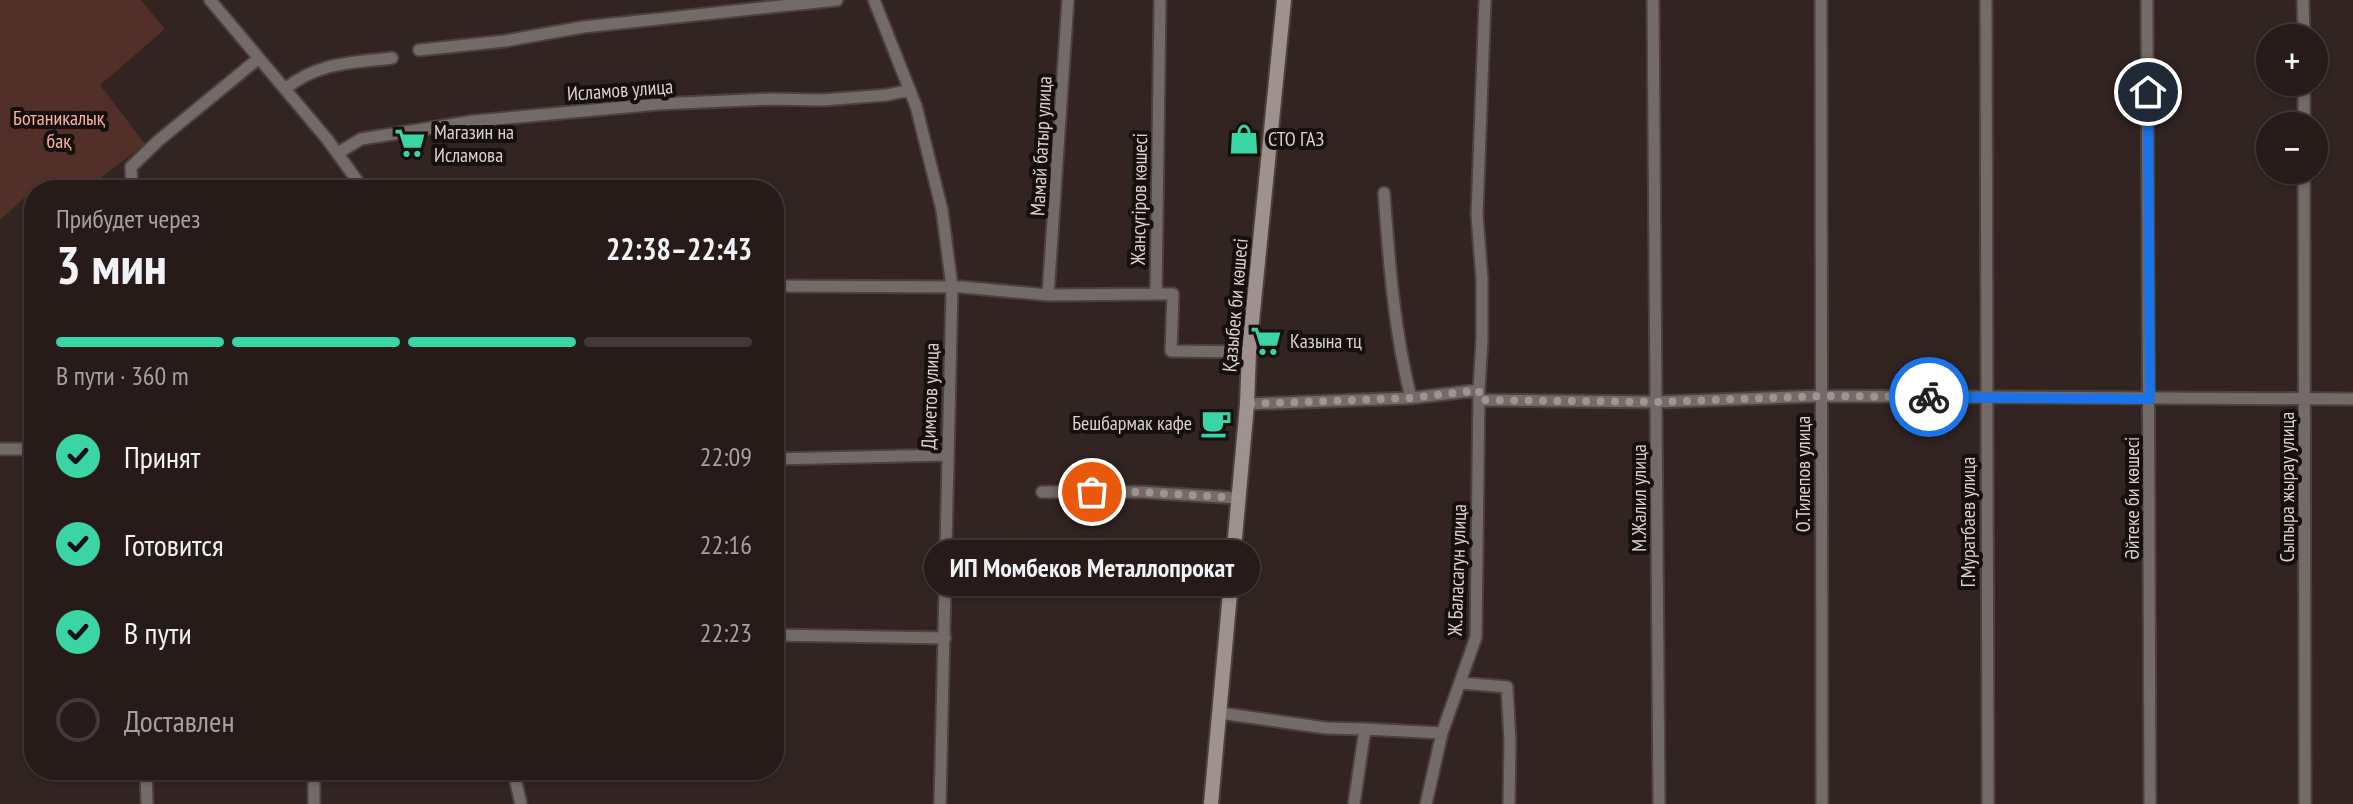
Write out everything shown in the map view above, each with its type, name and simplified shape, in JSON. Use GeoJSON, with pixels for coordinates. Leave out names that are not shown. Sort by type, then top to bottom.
{"type":"FeatureCollection","features":[{"type":"Feature","properties":{"kind":"main road","name":"Қазыбек би көшесі"},"geometry":{"type":"LineString","coordinates":[[1211,804],[1249,352],[1284,0]]}},
{"type":"Feature","properties":{"kind":"street"},"geometry":{"type":"LineString","coordinates":[[210,0],[357,180]]}},
{"type":"Feature","properties":{"kind":"street"},"geometry":{"type":"LineString","coordinates":[[419,50],[505,41],[583,27],[837,0]]}},
{"type":"Feature","properties":{"kind":"street","name":"Диметов улица"},"geometry":{"type":"LineString","coordinates":[[874,0],[910,90],[942,210],[952,287],[940,804]]}},
{"type":"Feature","properties":{"kind":"street","name":"Мамай батыр улица"},"geometry":{"type":"LineString","coordinates":[[1048,295],[1068,0]]}},
{"type":"Feature","properties":{"kind":"street","name":"Жансүгіров көшесі"},"geometry":{"type":"LineString","coordinates":[[1160,0],[1156,294],[1173,294],[1171,351],[1249,352]]}},
{"type":"Feature","properties":{"kind":"street","name":"Ж.Баласагун улица"},"geometry":{"type":"LineString","coordinates":[[1426,804],[1442,733],[1476,637],[1482,279],[1477,215],[1485,0]]}},
{"type":"Feature","properties":{"kind":"street","name":"М.Жалил улица"},"geometry":{"type":"LineString","coordinates":[[1653,0],[1659,804]]}},
{"type":"Feature","properties":{"kind":"street","name":"О.Тилепов улица"},"geometry":{"type":"LineString","coordinates":[[1821,0],[1822,804]]}},
{"type":"Feature","properties":{"kind":"street","name":"Г.Муратбаев улица"},"geometry":{"type":"LineString","coordinates":[[1986,0],[1988,804]]}},
{"type":"Feature","properties":{"kind":"street","name":"Әйтеке би көшесі"},"geometry":{"type":"LineString","coordinates":[[2147,0],[2150,804]]}},
{"type":"Feature","properties":{"kind":"street"},"geometry":{"type":"LineString","coordinates":[[2303,0],[2304,24]]}},
{"type":"Feature","properties":{"kind":"street"},"geometry":{"type":"LineString","coordinates":[[132,180],[131,167],[158,141],[259,58]]}},
{"type":"Feature","properties":{"kind":"street"},"geometry":{"type":"LineString","coordinates":[[285,89],[301,76],[324,67],[392,58]]}},
{"type":"Feature","properties":{"kind":"street","name":"Исламов улица"},"geometry":{"type":"LineString","coordinates":[[338,153],[361,139],[474,121],[659,104],[848,98],[910,90]]}},
{"type":"Feature","properties":{"kind":"street","name":"Сыпыра жырау улица"},"geometry":{"type":"LineString","coordinates":[[2304,184],[2305,804]]}},
{"type":"Feature","properties":{"kind":"street"},"geometry":{"type":"LineString","coordinates":[[1384,193],[1396,322],[1411,398]]}},
{"type":"Feature","properties":{"kind":"street"},"geometry":{"type":"LineString","coordinates":[[784,286],[952,287],[1048,295],[1156,294]]}},
{"type":"Feature","properties":{"kind":"street"},"geometry":{"type":"LineString","coordinates":[[1247,404],[1479,395],[1657,402],[1821,396],[2353,399]]}},
{"type":"Feature","properties":{"kind":"street"},"geometry":{"type":"LineString","coordinates":[[0,449],[24,449]]}},
{"type":"Feature","properties":{"kind":"street"},"geometry":{"type":"LineString","coordinates":[[784,459],[946,455]]}},
{"type":"Feature","properties":{"kind":"street"},"geometry":{"type":"LineString","coordinates":[[1042,492],[1141,492],[1238,498]]}},
{"type":"Feature","properties":{"kind":"street"},"geometry":{"type":"LineString","coordinates":[[784,635],[945,638]]}},
{"type":"Feature","properties":{"kind":"street"},"geometry":{"type":"LineString","coordinates":[[1461,683],[1507,687],[1509,804]]}},
{"type":"Feature","properties":{"kind":"street"},"geometry":{"type":"LineString","coordinates":[[1220,713],[1326,728],[1442,733]]}},
{"type":"Feature","properties":{"kind":"street"},"geometry":{"type":"LineString","coordinates":[[1354,804],[1365,729]]}},
{"type":"Feature","properties":{"kind":"street"},"geometry":{"type":"LineString","coordinates":[[146,780],[147,804]]}},
{"type":"Feature","properties":{"kind":"street"},"geometry":{"type":"LineString","coordinates":[[314,780],[314,804]]}},
{"type":"Feature","properties":{"kind":"street"},"geometry":{"type":"LineString","coordinates":[[515,780],[521,804]]}},
{"type":"Feature","properties":{"kind":"green space","name":"Ботаникалық бақ"},"geometry":{"type":"Polygon","coordinates":[[[0,0],[141,0],[165,29],[100,85],[145,144],[98,180],[24,180],[24,198],[0,220],[0,0]]]}},
{"type":"Feature","properties":{"kind":"way so far"},"geometry":{"type":"LineString","coordinates":[[1092,492],[1238,498],[1247,404],[1411,398],[1479,390],[1479,400],[1538,401],[1929,397]]}},
{"type":"Feature","properties":{"kind":"place","name":"СТО ГАЗ"},"geometry":{"type":"Point","coordinates":[1244,139]}},
{"type":"Feature","properties":{"kind":"place","name":"Магазин на Исламова"},"geometry":{"type":"Point","coordinates":[410,143]}},
{"type":"Feature","properties":{"kind":"place","name":"Казына тц"},"geometry":{"type":"Point","coordinates":[1266,341]}},
{"type":"Feature","properties":{"kind":"place","name":"Бешбармак кафе"},"geometry":{"type":"Point","coordinates":[1216,423]}},
{"type":"Feature","properties":{"kind":"place","name":"ИП Момбеков Металлопрокат"},"geometry":{"type":"Point","coordinates":[1092,492]}},
{"type":"Feature","properties":{"kind":"route"},"geometry":{"type":"LineString","coordinates":[[1929,397],[2150,399],[2148,92]]}}]}
